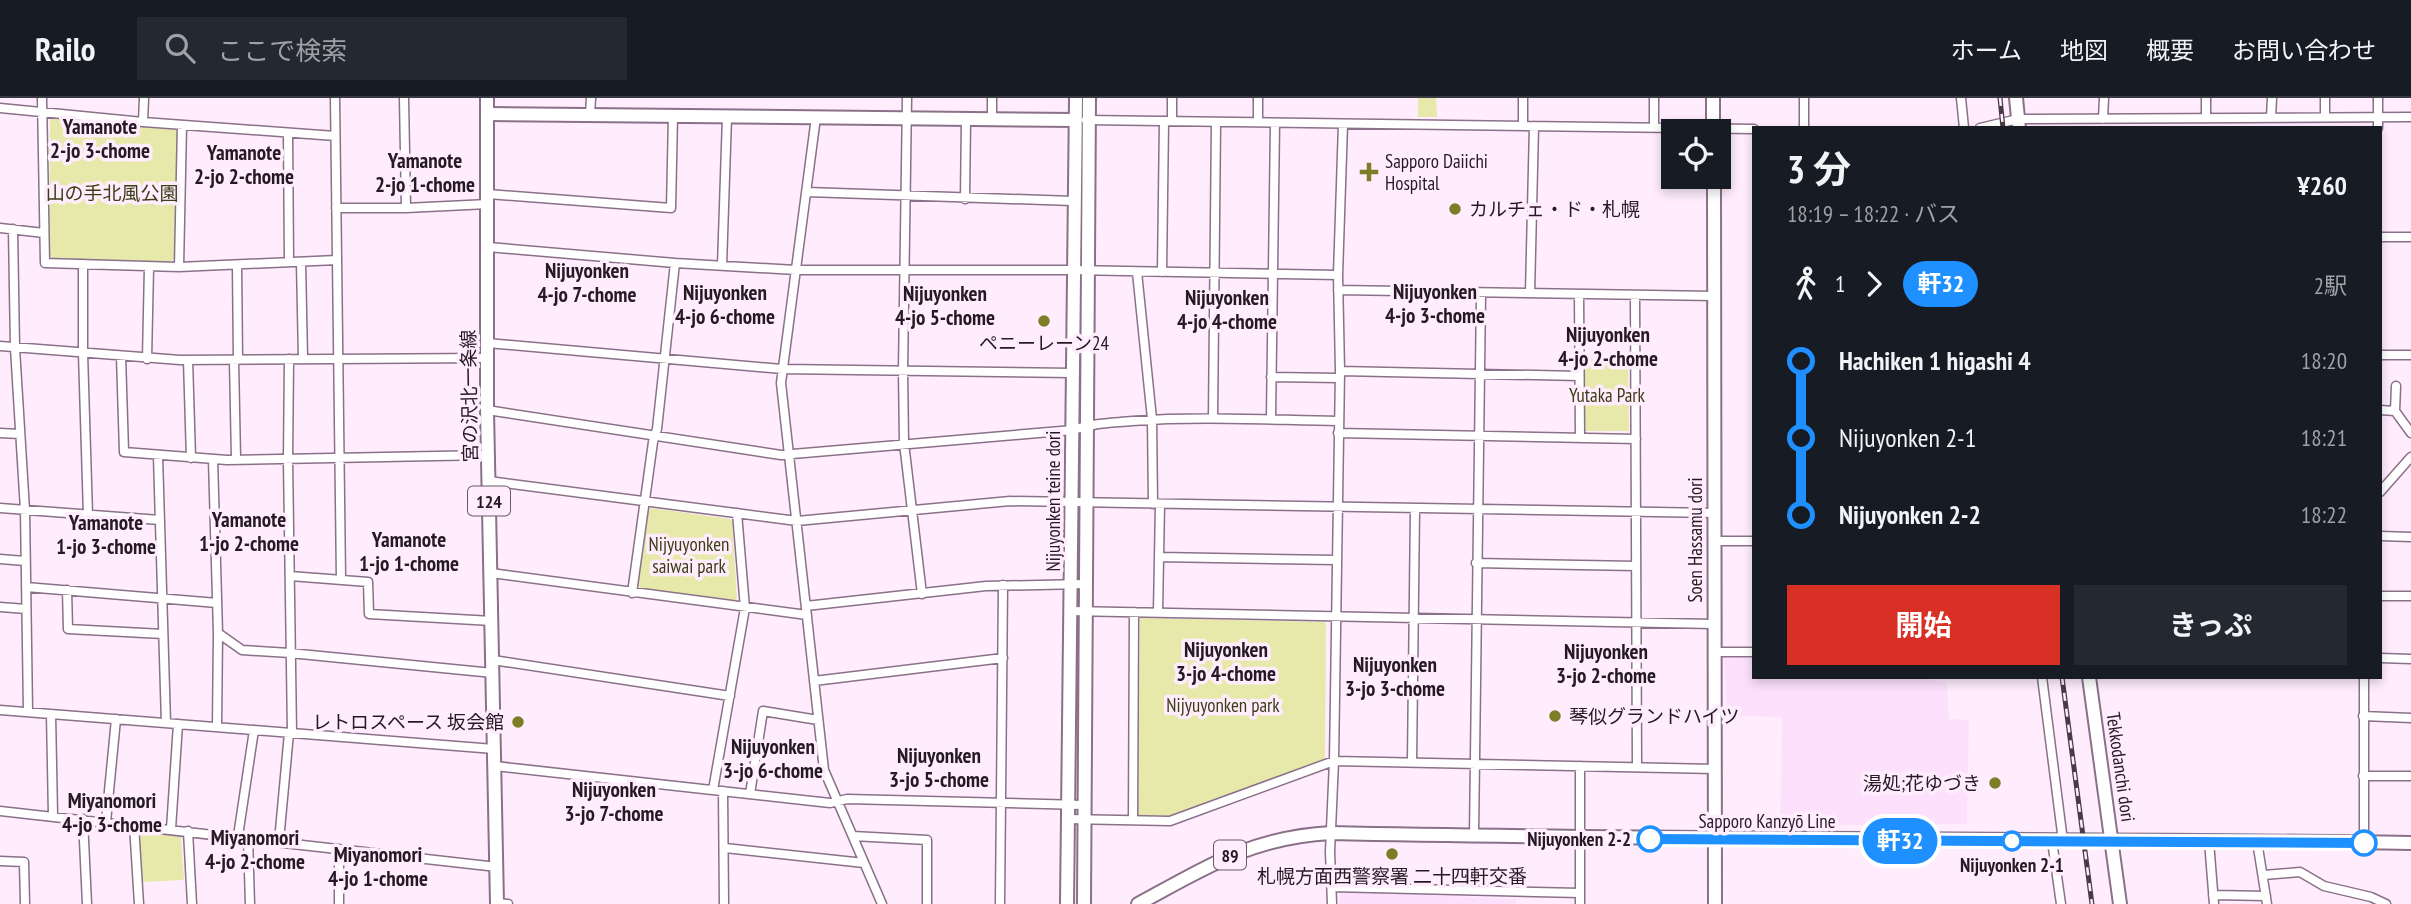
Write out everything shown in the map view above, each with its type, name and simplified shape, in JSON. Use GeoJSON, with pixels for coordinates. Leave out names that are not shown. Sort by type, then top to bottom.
{"type":"FeatureCollection","features":[{"type":"Feature","properties":{"kind":"street"},"geometry":{"type":"LineString","coordinates":[[42,98],[45,263],[179,267],[337,260]]}},
{"type":"Feature","properties":{"kind":"street"},"geometry":{"type":"LineString","coordinates":[[144,98],[144,122]]}},
{"type":"Feature","properties":{"kind":"street"},"geometry":{"type":"LineString","coordinates":[[335,98],[341,580]]}},
{"type":"Feature","properties":{"kind":"street"},"geometry":{"type":"LineString","coordinates":[[404,98],[405,208]]}},
{"type":"Feature","properties":{"kind":"street","name":"宮の沢北一条線"},"geometry":{"type":"LineString","coordinates":[[487,98],[487,410],[497,904]]}},
{"type":"Feature","properties":{"kind":"street"},"geometry":{"type":"LineString","coordinates":[[590,115],[591,98]]}},
{"type":"Feature","properties":{"kind":"street"},"geometry":{"type":"LineString","coordinates":[[907,98],[904,443],[922,594]]}},
{"type":"Feature","properties":{"kind":"street"},"geometry":{"type":"LineString","coordinates":[[992,98],[992,118]]}},
{"type":"Feature","properties":{"kind":"street","name":"Nijuyonken teine dori"},"geometry":{"type":"LineString","coordinates":[[1067,904],[1070,611],[1078,584],[1086,503],[1087,425],[1088,271],[1082,120],[1076,98]]}},
{"type":"Feature","properties":{"kind":"street","name":"Nijuyonken teine dori"},"geometry":{"type":"LineString","coordinates":[[1083,904],[1084,611],[1078,584],[1071,503],[1073,201],[1082,120],[1089,98]]}},
{"type":"Feature","properties":{"kind":"street"},"geometry":{"type":"LineString","coordinates":[[1162,272],[1168,121],[1172,98]]}},
{"type":"Feature","properties":{"kind":"street"},"geometry":{"type":"LineString","coordinates":[[1258,98],[1258,122]]}},
{"type":"Feature","properties":{"kind":"street"},"geometry":{"type":"LineString","coordinates":[[1523,98],[1523,126]]}},
{"type":"Feature","properties":{"kind":"street"},"geometry":{"type":"LineString","coordinates":[[1654,98],[1654,127]]}},
{"type":"Feature","properties":{"kind":"street"},"geometry":{"type":"LineString","coordinates":[[1713,98],[1713,119]]}},
{"type":"Feature","properties":{"kind":"street"},"geometry":{"type":"LineString","coordinates":[[1804,98],[1804,126]]}},
{"type":"Feature","properties":{"kind":"street"},"geometry":{"type":"LineString","coordinates":[[1961,98],[1964,126]]}},
{"type":"Feature","properties":{"kind":"street"},"geometry":{"type":"LineString","coordinates":[[2016,98],[2019,123]]}},
{"type":"Feature","properties":{"kind":"street"},"geometry":{"type":"LineString","coordinates":[[2104,98],[2104,118]]}},
{"type":"Feature","properties":{"kind":"street"},"geometry":{"type":"LineString","coordinates":[[2206,98],[2206,118]]}},
{"type":"Feature","properties":{"kind":"street"},"geometry":{"type":"LineString","coordinates":[[2271,118],[2272,98]]}},
{"type":"Feature","properties":{"kind":"street"},"geometry":{"type":"LineString","coordinates":[[2325,98],[2325,117]]}},
{"type":"Feature","properties":{"kind":"street"},"geometry":{"type":"LineString","coordinates":[[2378,98],[2378,126]]}},
{"type":"Feature","properties":{"kind":"street"},"geometry":{"type":"LineString","coordinates":[[0,108],[335,136]]}},
{"type":"Feature","properties":{"kind":"street"},"geometry":{"type":"LineString","coordinates":[[487,114],[1661,127]]}},
{"type":"Feature","properties":{"kind":"street"},"geometry":{"type":"LineString","coordinates":[[337,208],[405,208],[488,199],[671,208],[673,116]]}},
{"type":"Feature","properties":{"kind":"street"},"geometry":{"type":"LineString","coordinates":[[722,266],[727,117]]}},
{"type":"Feature","properties":{"kind":"street"},"geometry":{"type":"LineString","coordinates":[[816,117],[781,383],[824,770],[882,904]]}},
{"type":"Feature","properties":{"kind":"street"},"geometry":{"type":"LineString","coordinates":[[1996,126],[2104,118],[2411,117]]}},
{"type":"Feature","properties":{"kind":"street"},"geometry":{"type":"LineString","coordinates":[[965,199],[966,119]]}},
{"type":"Feature","properties":{"kind":"street"},"geometry":{"type":"LineString","coordinates":[[1213,418],[1216,122]]}},
{"type":"Feature","properties":{"kind":"street"},"geometry":{"type":"LineString","coordinates":[[1271,418],[1275,122]]}},
{"type":"Feature","properties":{"kind":"street"},"geometry":{"type":"LineString","coordinates":[[1332,904],[1338,275],[1343,124]]}},
{"type":"Feature","properties":{"kind":"street"},"geometry":{"type":"LineString","coordinates":[[179,267],[182,125]]}},
{"type":"Feature","properties":{"kind":"street"},"geometry":{"type":"LineString","coordinates":[[1530,293],[1534,126]]}},
{"type":"Feature","properties":{"kind":"street"},"geometry":{"type":"LineString","coordinates":[[1731,130],[1752,129]]}},
{"type":"Feature","properties":{"kind":"street"},"geometry":{"type":"LineString","coordinates":[[288,134],[289,262]]}},
{"type":"Feature","properties":{"kind":"street","name":"Soen Hassamu dori"},"geometry":{"type":"LineString","coordinates":[[1714,189],[1715,904]]}},
{"type":"Feature","properties":{"kind":"street"},"geometry":{"type":"LineString","coordinates":[[807,192],[1073,201]]}},
{"type":"Feature","properties":{"kind":"street"},"geometry":{"type":"LineString","coordinates":[[0,228],[44,233]]}},
{"type":"Feature","properties":{"kind":"street"},"geometry":{"type":"LineString","coordinates":[[13,229],[15,348],[25,510],[27,712]]}},
{"type":"Feature","properties":{"kind":"street"},"geometry":{"type":"LineString","coordinates":[[2382,237],[2411,237]]}},
{"type":"Feature","properties":{"kind":"street"},"geometry":{"type":"LineString","coordinates":[[488,247],[796,270],[1073,270],[1338,275]]}},
{"type":"Feature","properties":{"kind":"street"},"geometry":{"type":"LineString","coordinates":[[301,262],[303,359]]}},
{"type":"Feature","properties":{"kind":"street"},"geometry":{"type":"LineString","coordinates":[[632,593],[655,436],[675,263]]}},
{"type":"Feature","properties":{"kind":"street"},"geometry":{"type":"LineString","coordinates":[[83,264],[88,515]]}},
{"type":"Feature","properties":{"kind":"street"},"geometry":{"type":"LineString","coordinates":[[236,459],[237,265]]}},
{"type":"Feature","properties":{"kind":"street"},"geometry":{"type":"LineString","coordinates":[[147,359],[149,267]]}},
{"type":"Feature","properties":{"kind":"street"},"geometry":{"type":"LineString","coordinates":[[1137,272],[1152,419],[1159,558],[1158,612]]}},
{"type":"Feature","properties":{"kind":"street"},"geometry":{"type":"LineString","coordinates":[[1338,290],[1714,296]]}},
{"type":"Feature","properties":{"kind":"street"},"geometry":{"type":"LineString","coordinates":[[1474,836],[1481,293]]}},
{"type":"Feature","properties":{"kind":"street"},"geometry":{"type":"LineString","coordinates":[[1579,295],[1580,438]]}},
{"type":"Feature","properties":{"kind":"street"},"geometry":{"type":"LineString","coordinates":[[1635,295],[1637,766]]}},
{"type":"Feature","properties":{"kind":"street"},"geometry":{"type":"LineString","coordinates":[[487,344],[782,369],[1072,373]]}},
{"type":"Feature","properties":{"kind":"street"},"geometry":{"type":"LineString","coordinates":[[0,346],[147,359],[487,358]]}},
{"type":"Feature","properties":{"kind":"street"},"geometry":{"type":"LineString","coordinates":[[2382,355],[2411,355]]}},
{"type":"Feature","properties":{"kind":"street"},"geometry":{"type":"LineString","coordinates":[[121,356],[124,452],[191,458],[288,460],[488,455]]}},
{"type":"Feature","properties":{"kind":"street"},"geometry":{"type":"LineString","coordinates":[[279,841],[291,733],[289,359]]}},
{"type":"Feature","properties":{"kind":"street"},"geometry":{"type":"LineString","coordinates":[[188,360],[191,458]]}},
{"type":"Feature","properties":{"kind":"street"},"geometry":{"type":"LineString","coordinates":[[1271,377],[1339,374],[1579,376]]}},
{"type":"Feature","properties":{"kind":"street"},"geometry":{"type":"LineString","coordinates":[[2396,386],[2395,411],[2411,433]]}},
{"type":"Feature","properties":{"kind":"street"},"geometry":{"type":"LineString","coordinates":[[487,410],[781,455],[1073,430],[1087,425],[1152,419],[1271,418],[1338,421]]}},
{"type":"Feature","properties":{"kind":"street"},"geometry":{"type":"LineString","coordinates":[[2382,410],[2395,411]]}},
{"type":"Feature","properties":{"kind":"street"},"geometry":{"type":"LineString","coordinates":[[0,433],[20,434]]}},
{"type":"Feature","properties":{"kind":"street"},"geometry":{"type":"LineString","coordinates":[[1338,433],[1636,439]]}},
{"type":"Feature","properties":{"kind":"street"},"geometry":{"type":"LineString","coordinates":[[158,456],[166,723]]}},
{"type":"Feature","properties":{"kind":"street"},"geometry":{"type":"LineString","coordinates":[[2382,490],[2411,457]]}},
{"type":"Feature","properties":{"kind":"street"},"geometry":{"type":"LineString","coordinates":[[213,459],[218,727]]}},
{"type":"Feature","properties":{"kind":"street"},"geometry":{"type":"LineString","coordinates":[[489,481],[797,521],[1010,501],[1714,513]]}},
{"type":"Feature","properties":{"kind":"street"},"geometry":{"type":"LineString","coordinates":[[0,508],[160,520]]}},
{"type":"Feature","properties":{"kind":"street"},"geometry":{"type":"LineString","coordinates":[[1412,762],[1415,508]]}},
{"type":"Feature","properties":{"kind":"street"},"geometry":{"type":"LineString","coordinates":[[713,790],[745,608],[737,513]]}},
{"type":"Feature","properties":{"kind":"street"},"geometry":{"type":"LineString","coordinates":[[2382,536],[2411,537]]}},
{"type":"Feature","properties":{"kind":"street"},"geometry":{"type":"LineString","coordinates":[[1714,541],[1752,541]]}},
{"type":"Feature","properties":{"kind":"street"},"geometry":{"type":"LineString","coordinates":[[1159,558],[1336,560]]}},
{"type":"Feature","properties":{"kind":"street"},"geometry":{"type":"LineString","coordinates":[[0,559],[25,561]]}},
{"type":"Feature","properties":{"kind":"street"},"geometry":{"type":"LineString","coordinates":[[1476,563],[1636,566]]}},
{"type":"Feature","properties":{"kind":"street"},"geometry":{"type":"LineString","coordinates":[[491,573],[745,608],[807,611],[1003,585],[1078,584]]}},
{"type":"Feature","properties":{"kind":"street"},"geometry":{"type":"LineString","coordinates":[[290,576],[368,582],[369,614],[492,621]]}},
{"type":"Feature","properties":{"kind":"street"},"geometry":{"type":"LineString","coordinates":[[999,904],[1003,585]]}},
{"type":"Feature","properties":{"kind":"street"},"geometry":{"type":"LineString","coordinates":[[26,587],[217,603]]}},
{"type":"Feature","properties":{"kind":"street"},"geometry":{"type":"LineString","coordinates":[[66,590],[68,629],[163,634]]}},
{"type":"Feature","properties":{"kind":"street"},"geometry":{"type":"LineString","coordinates":[[2382,596],[2411,596]]}},
{"type":"Feature","properties":{"kind":"street"},"geometry":{"type":"LineString","coordinates":[[0,607],[26,609]]}},
{"type":"Feature","properties":{"kind":"street"},"geometry":{"type":"LineString","coordinates":[[1070,611],[1714,624]]}},
{"type":"Feature","properties":{"kind":"street"},"geometry":{"type":"LineString","coordinates":[[1133,820],[1134,612]]}},
{"type":"Feature","properties":{"kind":"street"},"geometry":{"type":"LineString","coordinates":[[218,633],[242,650],[493,666],[730,696]]}},
{"type":"Feature","properties":{"kind":"street"},"geometry":{"type":"LineString","coordinates":[[1714,652],[1752,652]]}},
{"type":"Feature","properties":{"kind":"street"},"geometry":{"type":"LineString","coordinates":[[814,681],[1003,658]]}},
{"type":"Feature","properties":{"kind":"street"},"geometry":{"type":"LineString","coordinates":[[2382,658],[2411,659]]}},
{"type":"Feature","properties":{"kind":"street"},"geometry":{"type":"LineString","coordinates":[[2042,679],[2058,841],[2061,904]]}},
{"type":"Feature","properties":{"kind":"street","name":"Tekkodanchi dori"},"geometry":{"type":"LineString","coordinates":[[2089,679],[2120,904]]}},
{"type":"Feature","properties":{"kind":"street"},"geometry":{"type":"LineString","coordinates":[[2364,679],[2364,843]]}},
{"type":"Feature","properties":{"kind":"street"},"geometry":{"type":"LineString","coordinates":[[0,710],[494,749]]}},
{"type":"Feature","properties":{"kind":"street"},"geometry":{"type":"LineString","coordinates":[[750,794],[762,712],[818,720]]}},
{"type":"Feature","properties":{"kind":"street"},"geometry":{"type":"LineString","coordinates":[[51,714],[53,816]]}},
{"type":"Feature","properties":{"kind":"street"},"geometry":{"type":"LineString","coordinates":[[2363,716],[2411,718]]}},
{"type":"Feature","properties":{"kind":"street"},"geometry":{"type":"LineString","coordinates":[[106,821],[116,719]]}},
{"type":"Feature","properties":{"kind":"street"},"geometry":{"type":"LineString","coordinates":[[171,829],[178,724]]}},
{"type":"Feature","properties":{"kind":"street"},"geometry":{"type":"LineString","coordinates":[[237,836],[254,730]]}},
{"type":"Feature","properties":{"kind":"street"},"geometry":{"type":"LineString","coordinates":[[1068,819],[1170,821],[1334,761],[1715,769]]}},
{"type":"Feature","properties":{"kind":"street"},"geometry":{"type":"LineString","coordinates":[[495,766],[830,803],[847,799],[1083,805]]}},
{"type":"Feature","properties":{"kind":"street"},"geometry":{"type":"LineString","coordinates":[[1580,766],[1580,904]]}},
{"type":"Feature","properties":{"kind":"street"},"geometry":{"type":"LineString","coordinates":[[2362,776],[2411,776]]}},
{"type":"Feature","properties":{"kind":"street"},"geometry":{"type":"LineString","coordinates":[[723,791],[724,904]]}},
{"type":"Feature","properties":{"kind":"street"},"geometry":{"type":"LineString","coordinates":[[0,811],[497,867]]}},
{"type":"Feature","properties":{"kind":"street"},"geometry":{"type":"LineString","coordinates":[[83,819],[87,904]]}},
{"type":"Feature","properties":{"kind":"street"},"geometry":{"type":"LineString","coordinates":[[135,825],[139,904]]}},
{"type":"Feature","properties":{"kind":"street"},"geometry":{"type":"LineString","coordinates":[[188,831],[192,904]]}},
{"type":"Feature","properties":{"kind":"street","name":"Sapporo Kanzyō Line"},"geometry":{"type":"LineString","coordinates":[[1138,904],[1159,898],[1230,855],[1295,836],[1331,833],[1716,840],[2411,843]]}},
{"type":"Feature","properties":{"kind":"street"},"geometry":{"type":"LineString","coordinates":[[853,836],[927,840],[927,904]]}},
{"type":"Feature","properties":{"kind":"street"},"geometry":{"type":"LineString","coordinates":[[248,838],[250,904]]}},
{"type":"Feature","properties":{"kind":"street"},"geometry":{"type":"LineString","coordinates":[[2209,841],[2214,900],[2266,900],[2258,841]]}},
{"type":"Feature","properties":{"kind":"street"},"geometry":{"type":"LineString","coordinates":[[725,848],[864,863]]}},
{"type":"Feature","properties":{"kind":"street"},"geometry":{"type":"LineString","coordinates":[[339,904],[340,849]]}},
{"type":"Feature","properties":{"kind":"street"},"geometry":{"type":"LineString","coordinates":[[0,861],[24,862],[25,904]]}},
{"type":"Feature","properties":{"kind":"street"},"geometry":{"type":"LineString","coordinates":[[2263,875],[2300,872],[2324,886],[2386,904]]}},
{"type":"Feature","properties":{"kind":"street"},"geometry":{"type":"LineString","coordinates":[[1332,887],[1580,893]]}},
{"type":"Feature","properties":{"kind":"street"},"geometry":{"type":"LineString","coordinates":[[497,904],[508,904]]}},
{"type":"Feature","properties":{"kind":"shaded area"},"geometry":{"type":"Polygon","coordinates":[[[1724,658],[1752,658],[1752,679],[1926,679],[1947,682],[1949,719],[1969,720],[1967,824],[1845,825],[1780,829],[1782,717],[1727,716],[1724,658]]]}},
{"type":"Feature","properties":{"kind":"shaded area"},"geometry":{"type":"Polygon","coordinates":[[[1340,891],[1516,899],[1516,904],[1339,904],[1340,891]]]}},
{"type":"Feature","properties":{"kind":"green space"},"geometry":{"type":"Polygon","coordinates":[[[1418,98],[1436,98],[1437,117],[1418,117],[1418,98]]]}},
{"type":"Feature","properties":{"kind":"green space","name":"山の手北風公園"},"geometry":{"type":"Polygon","coordinates":[[[50,118],[175,129],[178,133],[174,259],[169,263],[52,258],[49,254],[50,118]]]}},
{"type":"Feature","properties":{"kind":"green space","name":"Yutaka Park"},"geometry":{"type":"Polygon","coordinates":[[[1585,359],[1628,360],[1629,431],[1585,431],[1585,359]]]}},
{"type":"Feature","properties":{"kind":"green space","name":"Nijyuyonken saiwai park"},"geometry":{"type":"Polygon","coordinates":[[[651,508],[732,521],[737,599],[734,602],[641,589],[638,586],[648,511],[651,508]]]}},
{"type":"Feature","properties":{"kind":"green space","name":"Nijyuyonken park"},"geometry":{"type":"Polygon","coordinates":[[[1140,618],[1325,622],[1325,759],[1168,816],[1138,815],[1140,618]]]}},
{"type":"Feature","properties":{"kind":"green space"},"geometry":{"type":"Polygon","coordinates":[[[142,832],[181,837],[184,880],[142,882],[139,834],[142,832]]]}},
{"type":"Feature","properties":{"kind":"railway"},"geometry":{"type":"LineString","coordinates":[[2000,98],[2003,126]]}},
{"type":"Feature","properties":{"kind":"railway"},"geometry":{"type":"LineString","coordinates":[[2062,679],[2092,904]]}},
{"type":"Feature","properties":{"kind":"bus line","name":"軒32"},"geometry":{"type":"LineString","coordinates":[[1650,839],[2364,843]]}},
{"type":"Feature","properties":{"kind":"place","name":"Sapporo Daiichi Hospital"},"geometry":{"type":"Point","coordinates":[1369,172]}},
{"type":"Feature","properties":{"kind":"place","name":"カルチェ・ド・札幌"},"geometry":{"type":"Point","coordinates":[1455,209]}},
{"type":"Feature","properties":{"kind":"place","name":"ペニーレーン24"},"geometry":{"type":"Point","coordinates":[1044,321]}},
{"type":"Feature","properties":{"kind":"place","name":"琴似グランドハイツ"},"geometry":{"type":"Point","coordinates":[1555,716]}},
{"type":"Feature","properties":{"kind":"place","name":"レトロスペース 坂会館"},"geometry":{"type":"Point","coordinates":[518,722]}},
{"type":"Feature","properties":{"kind":"place","name":"湯処;花ゆづき"},"geometry":{"type":"Point","coordinates":[1995,783]}},
{"type":"Feature","properties":{"kind":"place","name":"Nijuyonken 2-2"},"geometry":{"type":"Point","coordinates":[1650,839]}},
{"type":"Feature","properties":{"kind":"place","name":"Nijuyonken 2-1"},"geometry":{"type":"Point","coordinates":[2012,841]}},
{"type":"Feature","properties":{"kind":"place","name":"札幌方面西警察署 二十四軒交番"},"geometry":{"type":"Point","coordinates":[1392,854]}},
{"type":"Feature","properties":{"kind":"district","name":"Yamanote 2-jo 3-chome"},"geometry":{"type":"Point","coordinates":[100,138]}},
{"type":"Feature","properties":{"kind":"district","name":"Yamanote 2-jo 2-chome"},"geometry":{"type":"Point","coordinates":[244,164]}},
{"type":"Feature","properties":{"kind":"district","name":"Yamanote 2-jo 1-chome"},"geometry":{"type":"Point","coordinates":[425,172]}},
{"type":"Feature","properties":{"kind":"district","name":"Nijuyonken 4-jo 7-chome"},"geometry":{"type":"Point","coordinates":[587,282]}},
{"type":"Feature","properties":{"kind":"district","name":"Nijuyonken 4-jo 3-chome"},"geometry":{"type":"Point","coordinates":[1435,303]}},
{"type":"Feature","properties":{"kind":"district","name":"Nijuyonken 4-jo 6-chome"},"geometry":{"type":"Point","coordinates":[725,304]}},
{"type":"Feature","properties":{"kind":"district","name":"Nijuyonken 4-jo 5-chome"},"geometry":{"type":"Point","coordinates":[945,305]}},
{"type":"Feature","properties":{"kind":"district","name":"Nijuyonken 4-jo 4-chome"},"geometry":{"type":"Point","coordinates":[1227,309]}},
{"type":"Feature","properties":{"kind":"district","name":"Nijuyonken 4-jo 2-chome"},"geometry":{"type":"Point","coordinates":[1608,346]}},
{"type":"Feature","properties":{"kind":"district","name":"Yamanote 1-jo 2-chome"},"geometry":{"type":"Point","coordinates":[249,531]}},
{"type":"Feature","properties":{"kind":"district","name":"Yamanote 1-jo 3-chome"},"geometry":{"type":"Point","coordinates":[106,534]}},
{"type":"Feature","properties":{"kind":"district","name":"Yamanote 1-jo 1-chome"},"geometry":{"type":"Point","coordinates":[409,551]}},
{"type":"Feature","properties":{"kind":"district","name":"Nijuyonken 3-jo 4-chome"},"geometry":{"type":"Point","coordinates":[1226,661]}},
{"type":"Feature","properties":{"kind":"district","name":"Nijuyonken 3-jo 2-chome"},"geometry":{"type":"Point","coordinates":[1606,663]}},
{"type":"Feature","properties":{"kind":"district","name":"Nijuyonken 3-jo 3-chome"},"geometry":{"type":"Point","coordinates":[1395,676]}},
{"type":"Feature","properties":{"kind":"district","name":"Nijuyonken 3-jo 6-chome"},"geometry":{"type":"Point","coordinates":[773,758]}},
{"type":"Feature","properties":{"kind":"district","name":"Nijuyonken 3-jo 5-chome"},"geometry":{"type":"Point","coordinates":[939,767]}},
{"type":"Feature","properties":{"kind":"district","name":"Nijuyonken 3-jo 7-chome"},"geometry":{"type":"Point","coordinates":[614,801]}},
{"type":"Feature","properties":{"kind":"district","name":"Miyanomori 4-jo 3-chome"},"geometry":{"type":"Point","coordinates":[112,812]}},
{"type":"Feature","properties":{"kind":"district","name":"Miyanomori 4-jo 2-chome"},"geometry":{"type":"Point","coordinates":[255,849]}},
{"type":"Feature","properties":{"kind":"district","name":"Miyanomori 4-jo 1-chome"},"geometry":{"type":"Point","coordinates":[378,866]}}]}
